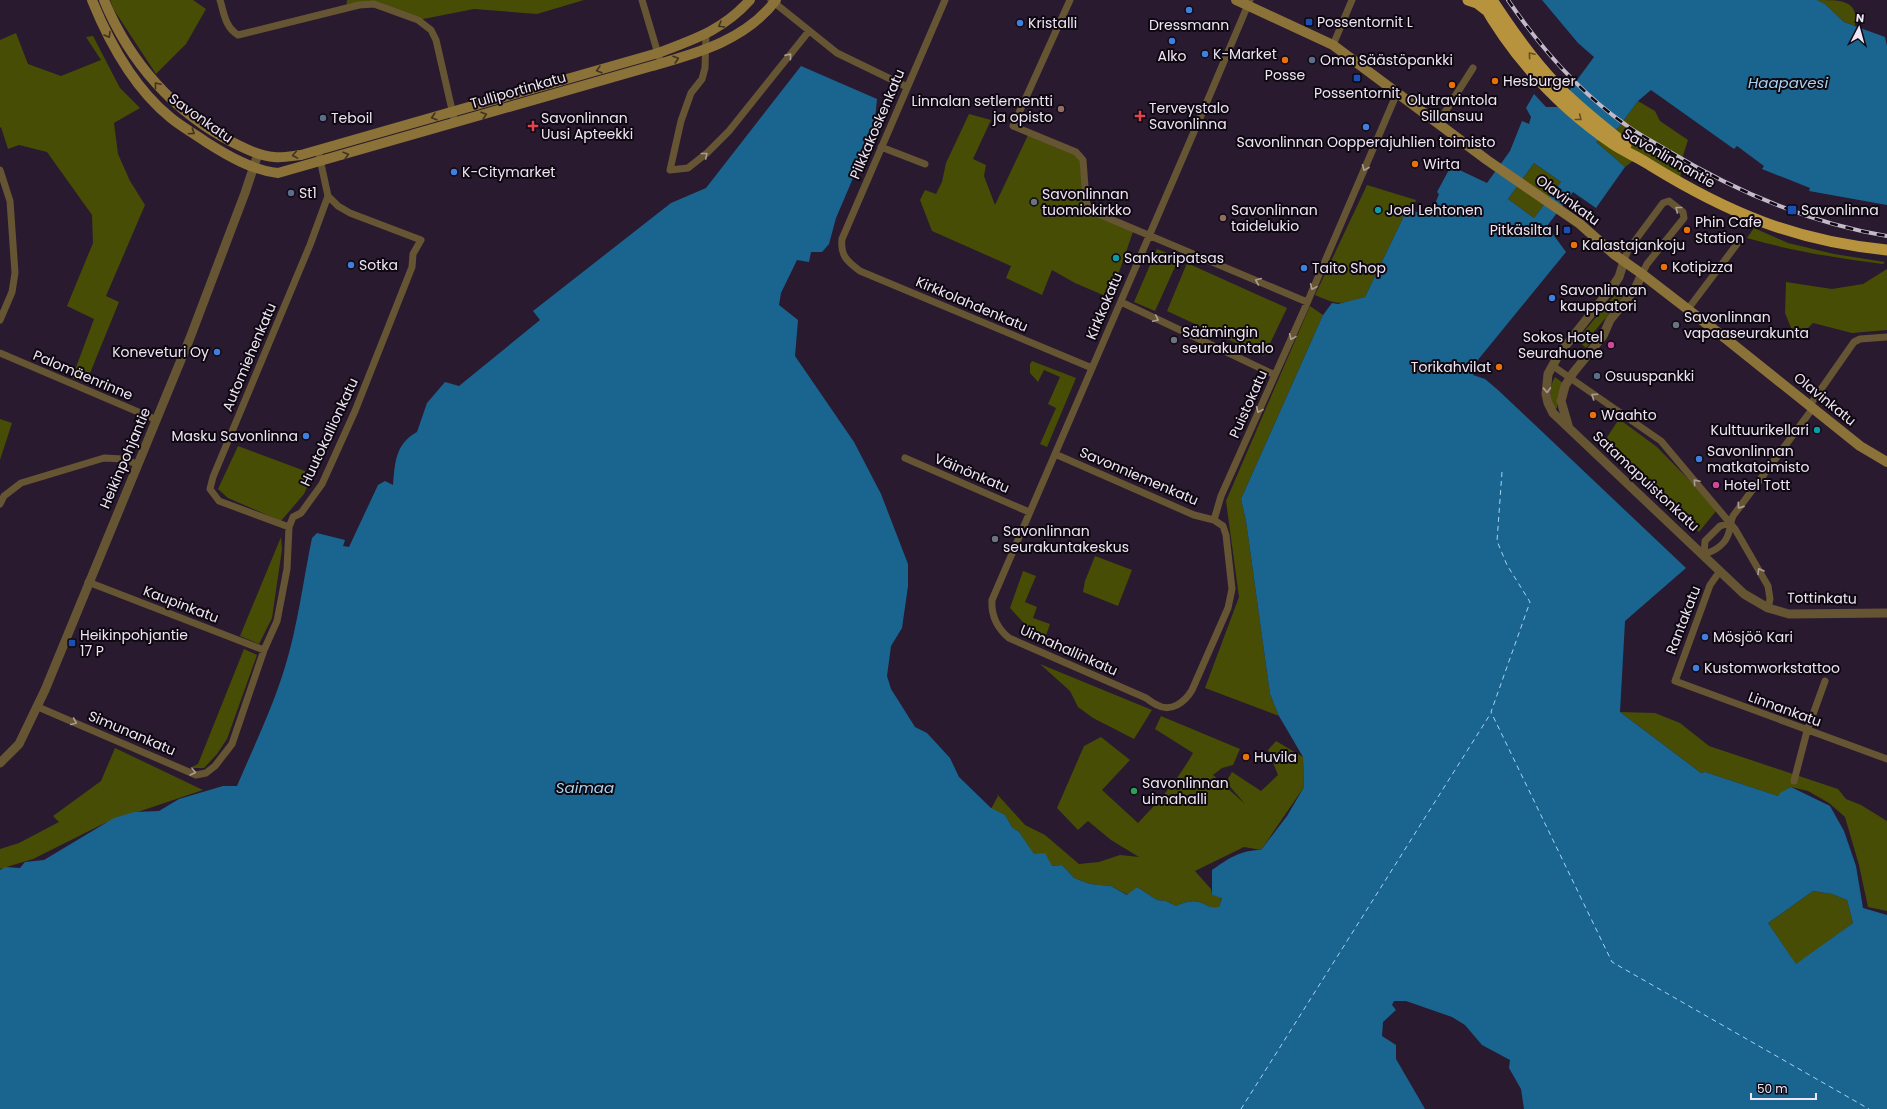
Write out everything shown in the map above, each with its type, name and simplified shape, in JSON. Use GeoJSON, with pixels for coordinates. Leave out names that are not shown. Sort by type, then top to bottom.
{"type":"FeatureCollection","features":[{"type":"Feature","properties":{"kind":"highway"},"geometry":{"type":"LineString","coordinates":[[1468,0],[1477,3],[1486,3]]}},
{"type":"Feature","properties":{"kind":"highway","name":"Savonlinnantie"},"geometry":{"type":"LineString","coordinates":[[1486,3],[1523,60],[1553,88],[1572,113],[1670,178],[1692,191],[1746,216],[1800,234],[1835,243],[1887,250]]}},
{"type":"Feature","properties":{"kind":"main road","name":"Savonkatu"},"geometry":{"type":"LineString","coordinates":[[92,0],[101,23],[122,58],[154,101],[171,118],[215,148],[254,168]]}},
{"type":"Feature","properties":{"kind":"main road","name":"Savonkatu"},"geometry":{"type":"LineString","coordinates":[[104,0],[112,19],[125,41],[144,69],[168,97],[180,108],[220,136],[258,154]]}},
{"type":"Feature","properties":{"kind":"main road","name":"Tulliportinkatu"},"geometry":{"type":"LineString","coordinates":[[258,154],[273,157],[285,157],[318,150],[658,53],[706,34],[730,21],[750,0]]}},
{"type":"Feature","properties":{"kind":"main road","name":"Olavinkatu"},"geometry":{"type":"LineString","coordinates":[[1236,0],[1248,2],[1333,45],[1488,160],[1580,224],[1624,261],[1688,309],[1860,446],[1887,462]]}},
{"type":"Feature","properties":{"kind":"main road","name":"Tulliportinkatu"},"geometry":{"type":"LineString","coordinates":[[254,168],[278,173],[661,64],[706,49],[738,35],[774,1]]}},
{"type":"Feature","properties":{"kind":"street"},"geometry":{"type":"LineString","coordinates":[[220,0],[230,30],[238,34],[359,4],[374,4],[418,20],[431,30],[436,40],[455,123]]}},
{"type":"Feature","properties":{"kind":"street"},"geometry":{"type":"LineString","coordinates":[[642,0],[661,64]]}},
{"type":"Feature","properties":{"kind":"street","name":"Pilkkakoskenkatu"},"geometry":{"type":"LineString","coordinates":[[845,260],[841,247],[842,239],[945,0]]}},
{"type":"Feature","properties":{"kind":"street"},"geometry":{"type":"LineString","coordinates":[[1070,0],[1013,126],[1076,152],[1083,160],[1086,200],[1090,210],[1307,302]]}},
{"type":"Feature","properties":{"kind":"street"},"geometry":{"type":"LineString","coordinates":[[1333,45],[1352,0]]}},
{"type":"Feature","properties":{"kind":"street"},"geometry":{"type":"LineString","coordinates":[[774,1],[836,53],[907,87]]}},
{"type":"Feature","properties":{"kind":"street","name":"Kirkkokatu"},"geometry":{"type":"LineString","coordinates":[[992,600],[1201,116],[1248,2]]}},
{"type":"Feature","properties":{"kind":"street"},"geometry":{"type":"LineString","coordinates":[[706,34],[705,68],[702,79],[691,93],[681,121],[670,170],[688,168],[707,153],[729,131],[808,31]]}},
{"type":"Feature","properties":{"kind":"street"},"geometry":{"type":"LineString","coordinates":[[1438,123],[1473,68]]}},
{"type":"Feature","properties":{"kind":"street","name":"Puistokatu"},"geometry":{"type":"LineString","coordinates":[[1214,520],[1221,496],[1307,302],[1396,93]]}},
{"type":"Feature","properties":{"kind":"street"},"geometry":{"type":"LineString","coordinates":[[882,147],[925,164]]}},
{"type":"Feature","properties":{"kind":"street"},"geometry":{"type":"LineString","coordinates":[[318,150],[328,196]]}},
{"type":"Feature","properties":{"kind":"street","name":"Heikinpohjantie"},"geometry":{"type":"LineString","coordinates":[[0,763],[19,744],[38,707],[88,582],[190,338],[258,154]]}},
{"type":"Feature","properties":{"kind":"street"},"geometry":{"type":"LineString","coordinates":[[0,170],[10,202],[15,269],[12,292],[0,320]]}},
{"type":"Feature","properties":{"kind":"street","name":"Huutokallionkatu"},"geometry":{"type":"LineString","coordinates":[[289,527],[293,517],[301,513],[322,484],[358,405],[412,267],[413,254],[421,240],[350,213],[338,206],[328,196]]}},
{"type":"Feature","properties":{"kind":"street","name":"Automiehenkatu"},"geometry":{"type":"LineString","coordinates":[[289,527],[219,501],[210,489],[213,477],[310,245],[328,196]]}},
{"type":"Feature","properties":{"kind":"street"},"geometry":{"type":"LineString","coordinates":[[1569,428],[1561,401],[1562,392],[1569,379],[1603,336],[1610,320],[1635,289],[1647,264],[1684,218],[1683,212],[1668,202],[1663,203],[1628,250],[1624,261]]}},
{"type":"Feature","properties":{"kind":"street"},"geometry":{"type":"LineString","coordinates":[[1688,309],[1737,244]]}},
{"type":"Feature","properties":{"kind":"street","name":"Kirkkolahdenkatu"},"geometry":{"type":"LineString","coordinates":[[845,260],[860,271],[1092,368]]}},
{"type":"Feature","properties":{"kind":"street","name":"Satamapuistonkatu"},"geometry":{"type":"LineString","coordinates":[[1624,261],[1613,286],[1560,354],[1548,374],[1548,404],[1553,413],[1704,554]]}},
{"type":"Feature","properties":{"kind":"street"},"geometry":{"type":"LineString","coordinates":[[1121,302],[1275,375]]}},
{"type":"Feature","properties":{"kind":"street"},"geometry":{"type":"LineString","coordinates":[[1730,523],[1720,526],[1705,541],[1704,554],[1715,551],[1729,533],[1730,523],[1750,492],[1812,407],[1854,342],[1860,339],[1887,337]]}},
{"type":"Feature","properties":{"kind":"street","name":"Palomäenrinne"},"geometry":{"type":"LineString","coordinates":[[0,353],[157,420]]}},
{"type":"Feature","properties":{"kind":"street"},"geometry":{"type":"LineString","coordinates":[[1553,366],[1569,379],[1661,441],[1735,529],[1768,586],[1770,599],[1768,608]]}},
{"type":"Feature","properties":{"kind":"street","name":"Savonniemenkatu"},"geometry":{"type":"LineString","coordinates":[[1055,454],[1194,515],[1214,520]]}},
{"type":"Feature","properties":{"kind":"street"},"geometry":{"type":"LineString","coordinates":[[0,504],[4,496],[21,484],[104,458],[123,459],[137,464]]}},
{"type":"Feature","properties":{"kind":"street","name":"Väinönkatu"},"geometry":{"type":"LineString","coordinates":[[905,458],[1029,512]]}},
{"type":"Feature","properties":{"kind":"street","name":"Uimahallinkatu"},"geometry":{"type":"LineString","coordinates":[[992,600],[995,621],[1009,638],[1146,698],[1157,705],[1174,707],[1187,699],[1228,608],[1232,589],[1226,535],[1223,526],[1214,520]]}},
{"type":"Feature","properties":{"kind":"street"},"geometry":{"type":"LineString","coordinates":[[264,650],[277,621],[287,569],[289,527]]}},
{"type":"Feature","properties":{"kind":"street","name":"Tottinkatu"},"geometry":{"type":"LineString","coordinates":[[1704,554],[1744,594],[1768,608],[1796,614],[1887,613]]}},
{"type":"Feature","properties":{"kind":"street","name":"Rantakatu"},"geometry":{"type":"LineString","coordinates":[[1675,681],[1710,585],[1720,570]]}},
{"type":"Feature","properties":{"kind":"street","name":"Kaupinkatu"},"geometry":{"type":"LineString","coordinates":[[88,582],[264,650]]}},
{"type":"Feature","properties":{"kind":"street","name":"Simunankatu"},"geometry":{"type":"LineString","coordinates":[[38,707],[196,775],[206,773],[215,766],[232,744],[264,650]]}},
{"type":"Feature","properties":{"kind":"street","name":"Linnankatu"},"geometry":{"type":"LineString","coordinates":[[1675,681],[1807,731],[1887,759]]}},
{"type":"Feature","properties":{"kind":"street"},"geometry":{"type":"LineString","coordinates":[[1794,781],[1807,731],[1825,681]]}},
{"type":"Feature","properties":{"kind":"green space"},"geometry":{"type":"Polygon","coordinates":[[[110,0],[193,0],[206,9],[186,44],[156,74],[114,10],[110,0]]]}},
{"type":"Feature","properties":{"kind":"green space"},"geometry":{"type":"Polygon","coordinates":[[[347,0],[584,0],[537,14],[474,9],[418,20],[374,4],[346,8],[347,0]]]}},
{"type":"Feature","properties":{"kind":"green space"},"geometry":{"type":"Polygon","coordinates":[[[1817,0],[1834,0],[1847,3],[1854,11],[1856,17],[1855,26],[1844,22],[1825,4],[1817,0]]]}},
{"type":"Feature","properties":{"kind":"green space"},"geometry":{"type":"Polygon","coordinates":[[[16,33],[28,64],[61,76],[101,60],[86,37],[93,36],[120,88],[140,108],[114,123],[118,154],[130,181],[145,205],[106,296],[119,302],[86,383],[72,378],[94,319],[67,306],[93,243],[92,215],[47,152],[19,145],[8,149],[1,127],[0,128],[0,40],[16,33]]]}},
{"type":"Feature","properties":{"kind":"green space"},"geometry":{"type":"Polygon","coordinates":[[[1638,101],[1655,111],[1660,121],[1688,140],[1682,159],[1680,181],[1633,161],[1625,167],[1596,142],[1618,128],[1638,101]]]}},
{"type":"Feature","properties":{"kind":"green space"},"geometry":{"type":"Polygon","coordinates":[[[969,114],[991,120],[973,159],[986,165],[984,176],[995,205],[1029,133],[1076,152],[1083,160],[1089,210],[1134,229],[1110,298],[1075,283],[1052,270],[1042,295],[1006,278],[1011,266],[932,231],[920,200],[925,190],[936,194],[942,182],[946,163],[969,114]]]}},
{"type":"Feature","properties":{"kind":"green space"},"geometry":{"type":"Polygon","coordinates":[[[1534,163],[1561,182],[1534,218],[1508,199],[1534,163]]]}},
{"type":"Feature","properties":{"kind":"green space"},"geometry":{"type":"Polygon","coordinates":[[[1367,185],[1416,200],[1412,211],[1404,216],[1365,297],[1340,303],[1330,301],[1315,295],[1367,185]]]}},
{"type":"Feature","properties":{"kind":"green space"},"geometry":{"type":"Polygon","coordinates":[[[1754,228],[1788,243],[1834,254],[1885,262],[1883,264],[1814,254],[1747,238],[1754,228]]]}},
{"type":"Feature","properties":{"kind":"green space"},"geometry":{"type":"Polygon","coordinates":[[[1157,249],[1179,258],[1155,311],[1134,302],[1157,249]]]}},
{"type":"Feature","properties":{"kind":"green space"},"geometry":{"type":"Polygon","coordinates":[[[1187,263],[1287,308],[1264,356],[1167,311],[1187,263]]]}},
{"type":"Feature","properties":{"kind":"green space"},"geometry":{"type":"Polygon","coordinates":[[[1887,269],[1887,330],[1852,333],[1813,323],[1796,340],[1785,313],[1786,282],[1832,289],[1863,284],[1887,269]]]}},
{"type":"Feature","properties":{"kind":"green space"},"geometry":{"type":"Polygon","coordinates":[[[1622,286],[1628,291],[1588,339],[1591,342],[1586,348],[1577,340],[1622,286]]]}},
{"type":"Feature","properties":{"kind":"green space"},"geometry":{"type":"Polygon","coordinates":[[[1310,306],[1323,315],[1241,499],[1246,521],[1270,694],[1279,716],[1205,688],[1239,597],[1226,501],[1310,306]]]}},
{"type":"Feature","properties":{"kind":"green space"},"geometry":{"type":"Polygon","coordinates":[[[1032,361],[1076,378],[1047,447],[1040,444],[1056,408],[1048,404],[1060,377],[1044,370],[1038,382],[1030,373],[1030,364],[1032,361]]]}},
{"type":"Feature","properties":{"kind":"green space"},"geometry":{"type":"Polygon","coordinates":[[[1555,377],[1563,383],[1557,398],[1557,408],[1554,409],[1551,397],[1551,385],[1555,377]]]}},
{"type":"Feature","properties":{"kind":"green space"},"geometry":{"type":"Polygon","coordinates":[[[0,419],[12,423],[0,460],[0,419]]]}},
{"type":"Feature","properties":{"kind":"green space"},"geometry":{"type":"Polygon","coordinates":[[[1619,419],[1657,447],[1699,490],[1716,511],[1699,532],[1604,442],[1619,419]]]}},
{"type":"Feature","properties":{"kind":"green space"},"geometry":{"type":"Polygon","coordinates":[[[238,446],[313,474],[304,494],[281,521],[228,498],[218,489],[238,446]]]}},
{"type":"Feature","properties":{"kind":"green space"},"geometry":{"type":"Polygon","coordinates":[[[281,537],[282,549],[272,618],[259,644],[240,636],[281,537]]]}},
{"type":"Feature","properties":{"kind":"green space"},"geometry":{"type":"Polygon","coordinates":[[[1095,556],[1132,570],[1118,606],[1083,592],[1085,581],[1095,556]]]}},
{"type":"Feature","properties":{"kind":"green space"},"geometry":{"type":"Polygon","coordinates":[[[1023,571],[1036,576],[1025,602],[1037,607],[1033,618],[1050,624],[1044,641],[1034,634],[1010,608],[1023,571]]]}},
{"type":"Feature","properties":{"kind":"green space"},"geometry":{"type":"Polygon","coordinates":[[[244,649],[257,655],[227,739],[217,754],[204,768],[190,768],[198,764],[244,649]]]}},
{"type":"Feature","properties":{"kind":"green space"},"geometry":{"type":"Polygon","coordinates":[[[1040,664],[1152,710],[1134,739],[1093,718],[1078,707],[1070,691],[1040,664]]]}},
{"type":"Feature","properties":{"kind":"green space"},"geometry":{"type":"Polygon","coordinates":[[[1620,712],[1655,713],[1680,723],[1709,746],[1838,789],[1846,799],[1861,805],[1887,821],[1887,911],[1868,907],[1859,865],[1845,817],[1829,803],[1808,791],[1791,787],[1778,796],[1705,772],[1701,773],[1620,712]]]}},
{"type":"Feature","properties":{"kind":"green space"},"geometry":{"type":"Polygon","coordinates":[[[1161,716],[1240,749],[1233,765],[1222,768],[1213,775],[1245,804],[1226,782],[1232,772],[1261,791],[1278,775],[1268,750],[1276,741],[1303,757],[1304,787],[1261,850],[1244,847],[1195,871],[1211,889],[1212,895],[1222,897],[1219,907],[1211,907],[1195,901],[1176,906],[1166,901],[1157,900],[1137,887],[1128,895],[1111,886],[1090,884],[1074,878],[1062,865],[1052,866],[1034,855],[1019,832],[1012,827],[1005,815],[991,809],[998,796],[996,793],[1025,825],[1045,835],[1079,864],[1099,862],[1120,855],[1139,857],[1111,840],[1088,821],[1078,830],[1057,808],[1084,746],[1101,737],[1130,760],[1102,790],[1138,823],[1168,790],[1193,753],[1155,729],[1161,716]]]}},
{"type":"Feature","properties":{"kind":"green space"},"geometry":{"type":"Polygon","coordinates":[[[115,748],[203,790],[105,823],[33,859],[0,869],[0,849],[19,843],[59,822],[53,816],[101,781],[115,748]]]}},
{"type":"Feature","properties":{"kind":"green space"},"geometry":{"type":"Polygon","coordinates":[[[1813,891],[1832,894],[1847,900],[1853,923],[1796,965],[1768,923],[1813,891]]]}},
{"type":"Feature","properties":{"kind":"water","name":"Saimaa"},"geometry":{"type":"Polygon","coordinates":[[[1542,0],[1817,0],[1825,4],[1844,22],[1885,37],[1887,46],[1887,205],[1809,191],[1810,188],[1762,169],[1764,166],[1737,146],[1734,149],[1651,90],[1638,101],[1618,128],[1596,142],[1625,167],[1596,208],[1573,192],[1547,226],[1566,252],[1477,361],[1473,375],[1485,379],[1498,390],[1686,568],[1625,621],[1620,712],[1701,773],[1705,772],[1778,796],[1780,793],[1791,787],[1830,806],[1844,831],[1856,866],[1863,908],[1887,915],[1887,1109],[1524,1109],[1521,1089],[1509,1068],[1510,1060],[1482,1045],[1465,1025],[1452,1017],[1406,1001],[1394,1001],[1392,1005],[1396,1010],[1383,1022],[1382,1036],[1396,1045],[1396,1059],[1425,1109],[0,1109],[0,870],[5,867],[20,868],[25,862],[44,860],[114,818],[134,812],[159,811],[179,799],[223,786],[237,786],[269,712],[290,651],[312,538],[317,533],[345,540],[343,546],[349,547],[378,485],[385,481],[393,485],[394,469],[400,448],[404,442],[417,432],[427,403],[445,382],[459,386],[540,320],[533,311],[671,203],[706,188],[801,66],[877,99],[874,129],[836,218],[829,244],[822,252],[811,252],[809,262],[797,260],[781,293],[779,305],[798,320],[795,356],[854,442],[881,494],[908,564],[908,586],[902,628],[891,646],[887,676],[891,689],[915,727],[927,733],[950,758],[959,777],[991,808],[1005,815],[1012,827],[1019,832],[1034,854],[1045,853],[1052,866],[1062,865],[1074,878],[1090,884],[1111,886],[1127,895],[1137,887],[1157,900],[1166,901],[1176,906],[1195,901],[1211,907],[1219,907],[1222,898],[1212,895],[1212,870],[1240,853],[1261,850],[1287,816],[1304,787],[1303,757],[1279,716],[1270,694],[1246,521],[1241,499],[1323,315],[1332,303],[1338,304],[1365,297],[1404,216],[1412,211],[1431,214],[1439,194],[1437,192],[1451,166],[1487,183],[1510,151],[1522,121],[1529,124],[1531,117],[1526,108],[1534,94],[1546,107],[1557,107],[1594,57],[1578,43],[1542,0]],[[1534,163],[1508,199],[1534,218],[1561,182],[1534,163]],[[1813,891],[1768,923],[1796,964],[1853,923],[1847,900],[1832,894],[1813,891]]]}},
{"type":"Feature","properties":{"kind":"ferry route"},"geometry":{"type":"LineString","coordinates":[[1502,472],[1497,541],[1507,565],[1530,602],[1491,712],[1612,962],[1869,1109]]}},
{"type":"Feature","properties":{"kind":"ferry route"},"geometry":{"type":"LineString","coordinates":[[1241,1109],[1491,713]]}},
{"type":"Feature","properties":{"kind":"railway"},"geometry":{"type":"LineString","coordinates":[[1508,0],[1533,35],[1561,68],[1592,98],[1635,131],[1717,178],[1772,203],[1829,223],[1887,236]]}},
{"type":"Feature","properties":{"kind":"place","name":"Dressmann"},"geometry":{"type":"Point","coordinates":[1189,10]}},
{"type":"Feature","properties":{"kind":"place","name":"Possentornit L"},"geometry":{"type":"Point","coordinates":[1309,22]}},
{"type":"Feature","properties":{"kind":"place","name":"Kristalli"},"geometry":{"type":"Point","coordinates":[1020,23]}},
{"type":"Feature","properties":{"kind":"place","name":"Alko"},"geometry":{"type":"Point","coordinates":[1172,41]}},
{"type":"Feature","properties":{"kind":"place","name":"K-Market"},"geometry":{"type":"Point","coordinates":[1205,54]}},
{"type":"Feature","properties":{"kind":"place","name":"Posse"},"geometry":{"type":"Point","coordinates":[1285,60]}},
{"type":"Feature","properties":{"kind":"place","name":"Oma Säästöpankki"},"geometry":{"type":"Point","coordinates":[1312,60]}},
{"type":"Feature","properties":{"kind":"place","name":"Possentornit"},"geometry":{"type":"Point","coordinates":[1357,78]}},
{"type":"Feature","properties":{"kind":"place","name":"Hesburger"},"geometry":{"type":"Point","coordinates":[1495,81]}},
{"type":"Feature","properties":{"kind":"place","name":"Olutravintola Sillansuu"},"geometry":{"type":"Point","coordinates":[1452,85]}},
{"type":"Feature","properties":{"kind":"place","name":"Linnalan setlementti ja opisto"},"geometry":{"type":"Point","coordinates":[1061,109]}},
{"type":"Feature","properties":{"kind":"place","name":"Terveystalo Savonlinna"},"geometry":{"type":"Point","coordinates":[1140,116]}},
{"type":"Feature","properties":{"kind":"place","name":"Teboil"},"geometry":{"type":"Point","coordinates":[323,118]}},
{"type":"Feature","properties":{"kind":"place","name":"Savonlinnan Uusi Apteekki"},"geometry":{"type":"Point","coordinates":[533,126]}},
{"type":"Feature","properties":{"kind":"place","name":"Savonlinnan Oopperajuhlien toimisto"},"geometry":{"type":"Point","coordinates":[1366,127]}},
{"type":"Feature","properties":{"kind":"place","name":"Wirta"},"geometry":{"type":"Point","coordinates":[1415,164]}},
{"type":"Feature","properties":{"kind":"place","name":"K-Citymarket"},"geometry":{"type":"Point","coordinates":[454,172]}},
{"type":"Feature","properties":{"kind":"place","name":"St1"},"geometry":{"type":"Point","coordinates":[291,193]}},
{"type":"Feature","properties":{"kind":"place","name":"Savonlinnan tuomiokirkko"},"geometry":{"type":"Point","coordinates":[1034,202]}},
{"type":"Feature","properties":{"kind":"place","name":"Joel Lehtonen"},"geometry":{"type":"Point","coordinates":[1378,210]}},
{"type":"Feature","properties":{"kind":"place","name":"Savonlinna"},"geometry":{"type":"Point","coordinates":[1792,210]}},
{"type":"Feature","properties":{"kind":"place","name":"Savonlinnan taidelukio"},"geometry":{"type":"Point","coordinates":[1223,218]}},
{"type":"Feature","properties":{"kind":"place","name":"Pitkäsilta I"},"geometry":{"type":"Point","coordinates":[1567,230]}},
{"type":"Feature","properties":{"kind":"place","name":"Phin Cafe Station"},"geometry":{"type":"Point","coordinates":[1687,230]}},
{"type":"Feature","properties":{"kind":"place","name":"Kalastajankoju"},"geometry":{"type":"Point","coordinates":[1574,245]}},
{"type":"Feature","properties":{"kind":"place","name":"Sankaripatsas"},"geometry":{"type":"Point","coordinates":[1116,258]}},
{"type":"Feature","properties":{"kind":"place","name":"Sotka"},"geometry":{"type":"Point","coordinates":[351,265]}},
{"type":"Feature","properties":{"kind":"place","name":"Kotipizza"},"geometry":{"type":"Point","coordinates":[1664,267]}},
{"type":"Feature","properties":{"kind":"place","name":"Taito Shop"},"geometry":{"type":"Point","coordinates":[1304,268]}},
{"type":"Feature","properties":{"kind":"place","name":"Savonlinnan kauppatori"},"geometry":{"type":"Point","coordinates":[1552,298]}},
{"type":"Feature","properties":{"kind":"place","name":"Savonlinnan vapaaseurakunta"},"geometry":{"type":"Point","coordinates":[1676,325]}},
{"type":"Feature","properties":{"kind":"place","name":"Säämingin seurakuntalo"},"geometry":{"type":"Point","coordinates":[1174,340]}},
{"type":"Feature","properties":{"kind":"place","name":"Sokos Hotel Seurahuone"},"geometry":{"type":"Point","coordinates":[1611,345]}},
{"type":"Feature","properties":{"kind":"place","name":"Koneveturi Oy"},"geometry":{"type":"Point","coordinates":[217,352]}},
{"type":"Feature","properties":{"kind":"place","name":"Torikahvilat"},"geometry":{"type":"Point","coordinates":[1499,367]}},
{"type":"Feature","properties":{"kind":"place","name":"Osuuspankki"},"geometry":{"type":"Point","coordinates":[1597,376]}},
{"type":"Feature","properties":{"kind":"place","name":"Waahto"},"geometry":{"type":"Point","coordinates":[1593,415]}},
{"type":"Feature","properties":{"kind":"place","name":"Kulttuurikellari"},"geometry":{"type":"Point","coordinates":[1817,430]}},
{"type":"Feature","properties":{"kind":"place","name":"Masku Savonlinna"},"geometry":{"type":"Point","coordinates":[306,436]}},
{"type":"Feature","properties":{"kind":"place","name":"Savonlinnan matkatoimisto"},"geometry":{"type":"Point","coordinates":[1699,459]}},
{"type":"Feature","properties":{"kind":"place","name":"Hotel Tott"},"geometry":{"type":"Point","coordinates":[1716,485]}},
{"type":"Feature","properties":{"kind":"place","name":"Savonlinnan seurakuntakeskus"},"geometry":{"type":"Point","coordinates":[995,539]}},
{"type":"Feature","properties":{"kind":"place","name":"Mösjöö Kari"},"geometry":{"type":"Point","coordinates":[1705,637]}},
{"type":"Feature","properties":{"kind":"place","name":"Heikinpohjantie 17 P"},"geometry":{"type":"Point","coordinates":[72,643]}},
{"type":"Feature","properties":{"kind":"place","name":"Kustomworkstattoo"},"geometry":{"type":"Point","coordinates":[1696,668]}},
{"type":"Feature","properties":{"kind":"place","name":"Huvila"},"geometry":{"type":"Point","coordinates":[1246,757]}},
{"type":"Feature","properties":{"kind":"place","name":"Savonlinnan uimahalli"},"geometry":{"type":"Point","coordinates":[1134,791]}},
{"type":"Feature","properties":{"kind":"water label","name":"Haapavesi"},"geometry":{"type":"Point","coordinates":[1788,82]}}]}
